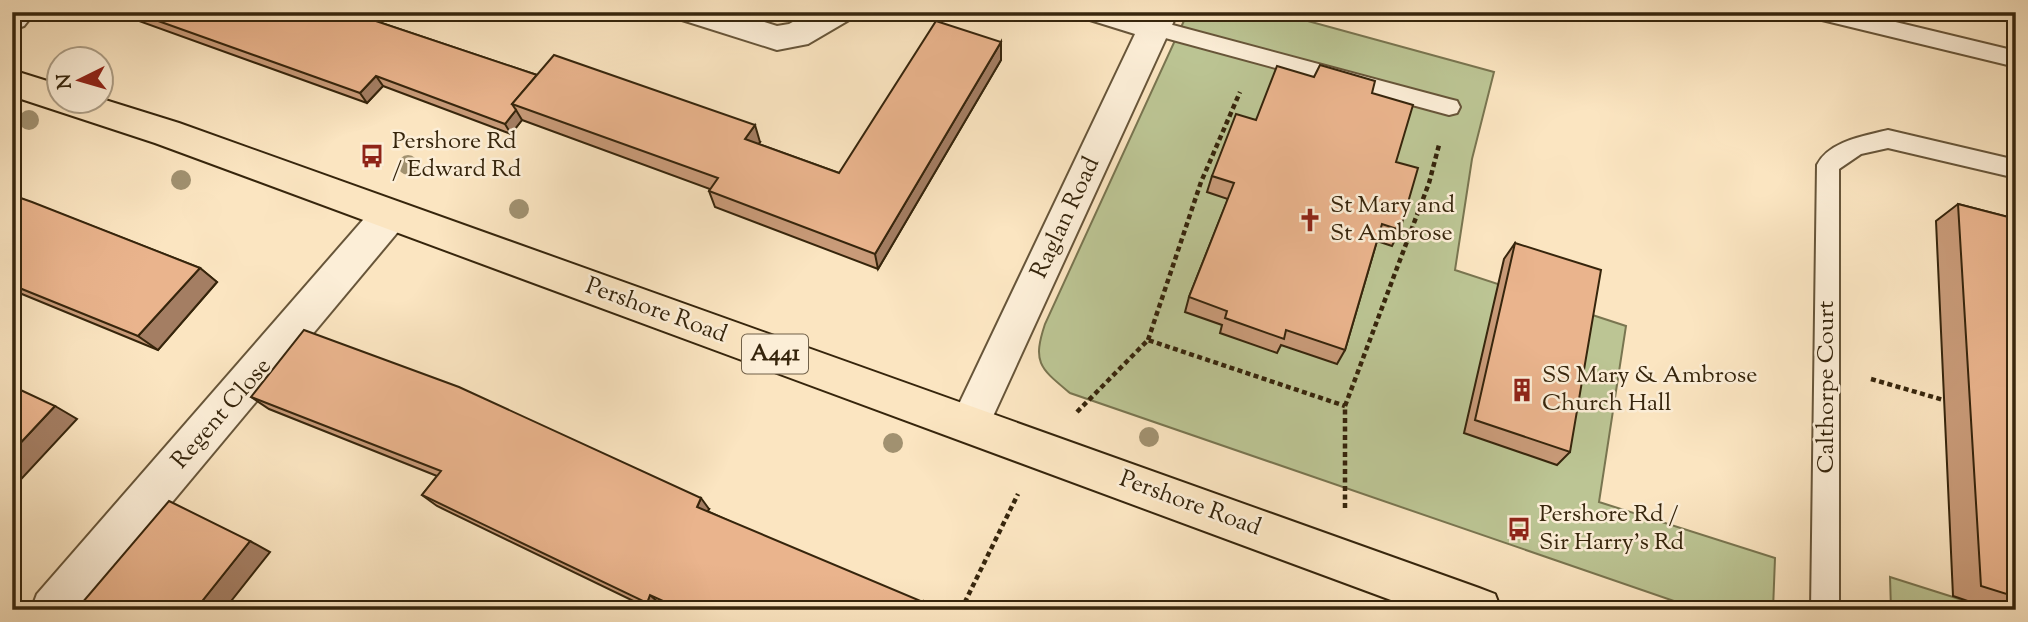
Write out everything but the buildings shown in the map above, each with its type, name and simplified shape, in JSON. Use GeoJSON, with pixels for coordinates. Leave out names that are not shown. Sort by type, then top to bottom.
{"type":"FeatureCollection","features":[{"type":"Feature","properties":{"kind":"main road"},"geometry":{"type":"LineString","coordinates":[[12,83],[46,94]]}},
{"type":"Feature","properties":{"kind":"main road","name":"Pershore Road"},"geometry":{"type":"LineString","coordinates":[[114,116],[970,423],[1479,610]]}},
{"type":"Feature","properties":{"kind":"street"},"geometry":{"type":"LineString","coordinates":[[12,18],[19,12]]}},
{"type":"Feature","properties":{"kind":"street"},"geometry":{"type":"LineString","coordinates":[[694,12],[777,38],[796,35],[838,12]]}},
{"type":"Feature","properties":{"kind":"street"},"geometry":{"type":"LineString","coordinates":[[1101,12],[1158,20]]}},
{"type":"Feature","properties":{"kind":"street","name":"Raglan Road"},"geometry":{"type":"LineString","coordinates":[[970,423],[1158,20]]}},
{"type":"Feature","properties":{"kind":"street","name":"Regent Close"},"geometry":{"type":"LineString","coordinates":[[53,610],[389,216]]}},
{"type":"Feature","properties":{"kind":"lane"},"geometry":{"type":"LineString","coordinates":[[1822,12],[2016,59]]}},
{"type":"Feature","properties":{"kind":"lane"},"geometry":{"type":"LineString","coordinates":[[1158,20],[1256,55],[1448,107]]}},
{"type":"Feature","properties":{"kind":"lane","name":"Calthorpe Court"},"geometry":{"type":"LineString","coordinates":[[1825,610],[1828,164],[1855,147],[1888,139],[2016,169]]}},
{"type":"Feature","properties":{"kind":"path"},"geometry":{"type":"LineString","coordinates":[[961,610],[1040,449],[1148,340],[1201,182],[1256,55]]}},
{"type":"Feature","properties":{"kind":"path"},"geometry":{"type":"LineString","coordinates":[[1341,559],[1346,492],[1345,406],[1429,183],[1448,107]]}},
{"type":"Feature","properties":{"kind":"path"},"geometry":{"type":"LineString","coordinates":[[1148,340],[1345,406]]}},
{"type":"Feature","properties":{"kind":"path"},"geometry":{"type":"LineString","coordinates":[[1827,366],[1953,402]]}},
{"type":"Feature","properties":{"kind":"green space"},"geometry":{"type":"Polygon","coordinates":[[[1188,12],[1275,12],[1494,72],[1472,159],[1455,270],[1626,326],[1599,502],[1775,558],[1773,610],[1700,610],[1070,393],[1045,370],[1041,364],[1039,348],[1045,324],[1188,12]]]}},
{"type":"Feature","properties":{"kind":"green space"},"geometry":{"type":"Polygon","coordinates":[[[1890,577],[1994,610],[1891,610],[1890,577]]]}},
{"type":"Feature","properties":{"kind":"place","name":"Pershore Rd / Edward Rd"},"geometry":{"type":"Point","coordinates":[372,156]}},
{"type":"Feature","properties":{"kind":"place","name":"St Mary and St Ambrose"},"geometry":{"type":"Point","coordinates":[1310,220]}},
{"type":"Feature","properties":{"kind":"place","name":"SS Mary & Ambrose Church Hall"},"geometry":{"type":"Point","coordinates":[1522,390]}},
{"type":"Feature","properties":{"kind":"place","name":"Pershore Rd / Sir Harry's Rd"},"geometry":{"type":"Point","coordinates":[1519,529]}}]}
